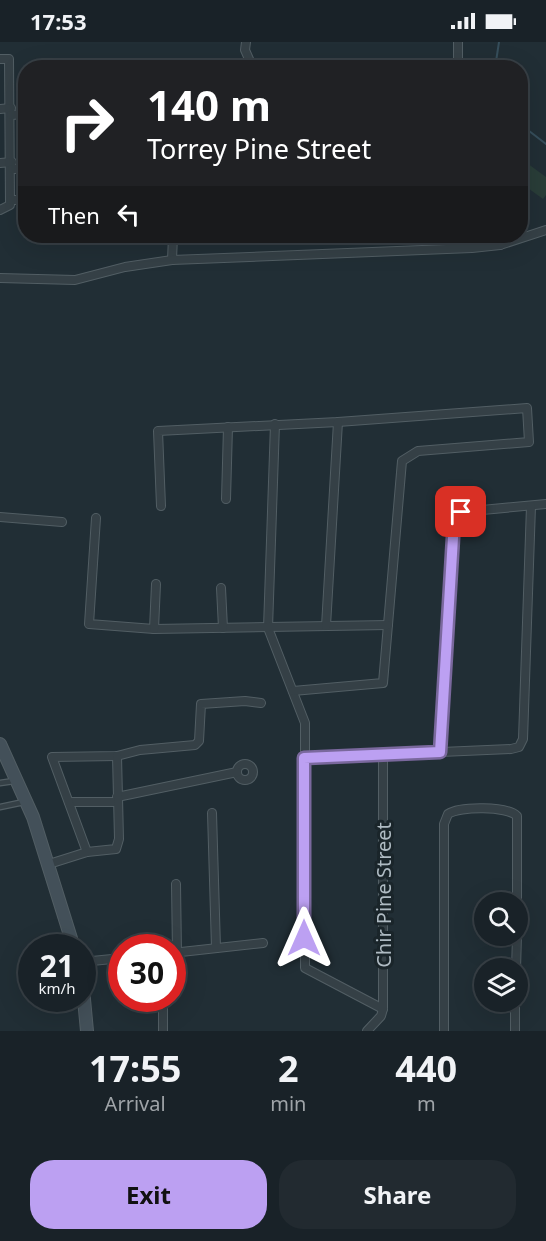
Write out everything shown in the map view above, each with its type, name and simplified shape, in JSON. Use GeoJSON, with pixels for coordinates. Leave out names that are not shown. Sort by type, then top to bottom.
{"type":"FeatureCollection","features":[{"type":"Feature","properties":{"kind":"main road"},"geometry":{"type":"LineString","coordinates":[[0,744],[27,801],[70,934]]}},
{"type":"Feature","properties":{"kind":"main road"},"geometry":{"type":"LineString","coordinates":[[85,1012],[87,1031]]}},
{"type":"Feature","properties":{"kind":"street"},"geometry":{"type":"LineString","coordinates":[[246,42],[250,60]]}},
{"type":"Feature","properties":{"kind":"street"},"geometry":{"type":"LineString","coordinates":[[458,42],[458,60]]}},
{"type":"Feature","properties":{"kind":"street"},"geometry":{"type":"LineString","coordinates":[[0,59],[9,58],[12,166],[10,206],[0,210]]}},
{"type":"Feature","properties":{"kind":"street"},"geometry":{"type":"LineString","coordinates":[[0,109],[18,113]]}},
{"type":"Feature","properties":{"kind":"street"},"geometry":{"type":"LineString","coordinates":[[0,163],[18,167]]}},
{"type":"Feature","properties":{"kind":"street"},"geometry":{"type":"LineString","coordinates":[[10,200],[18,200]]}},
{"type":"Feature","properties":{"kind":"street"},"geometry":{"type":"LineString","coordinates":[[528,236],[546,230]]}},
{"type":"Feature","properties":{"kind":"street"},"geometry":{"type":"LineString","coordinates":[[172,260],[173,243]]}},
{"type":"Feature","properties":{"kind":"street"},"geometry":{"type":"LineString","coordinates":[[0,278],[75,280],[125,267],[172,260],[369,254],[506,243]]}},
{"type":"Feature","properties":{"kind":"street"},"geometry":{"type":"LineString","coordinates":[[160,506],[158,431],[338,422],[527,408],[529,442],[418,451],[402,461],[382,683],[293,691]]}},
{"type":"Feature","properties":{"kind":"street"},"geometry":{"type":"LineString","coordinates":[[326,626],[338,422]]}},
{"type":"Feature","properties":{"kind":"street"},"geometry":{"type":"LineString","coordinates":[[275,424],[268,628],[306,723],[304,758],[305,968],[383,1009],[381,1016],[368,1031]]}},
{"type":"Feature","properties":{"kind":"street"},"geometry":{"type":"LineString","coordinates":[[226,499],[228,427]]}},
{"type":"Feature","properties":{"kind":"street"},"geometry":{"type":"LineString","coordinates":[[440,752],[454,521],[461,512],[546,504]]}},
{"type":"Feature","properties":{"kind":"street"},"geometry":{"type":"LineString","coordinates":[[304,758],[511,749],[522,743],[531,506]]}},
{"type":"Feature","properties":{"kind":"street"},"geometry":{"type":"LineString","coordinates":[[0,517],[62,522]]}},
{"type":"Feature","properties":{"kind":"street"},"geometry":{"type":"LineString","coordinates":[[96,518],[89,624],[154,629],[388,626]]}},
{"type":"Feature","properties":{"kind":"street"},"geometry":{"type":"LineString","coordinates":[[154,629],[156,584]]}},
{"type":"Feature","properties":{"kind":"street"},"geometry":{"type":"LineString","coordinates":[[220,588],[223,628]]}},
{"type":"Feature","properties":{"kind":"street"},"geometry":{"type":"LineString","coordinates":[[87,852],[52,757],[117,756],[140,750],[195,745],[199,741],[201,704],[245,701],[261,703]]}},
{"type":"Feature","properties":{"kind":"street","name":"Chir Pine Street"},"geometry":{"type":"LineString","coordinates":[[383,754],[383,1009]]}},
{"type":"Feature","properties":{"kind":"street"},"geometry":{"type":"LineString","coordinates":[[49,864],[87,852],[116,849],[119,839],[117,756]]}},
{"type":"Feature","properties":{"kind":"street"},"geometry":{"type":"LineString","coordinates":[[69,802],[117,800],[237,772]]}},
{"type":"Feature","properties":{"kind":"street"},"geometry":{"type":"LineString","coordinates":[[444,1031],[444,824],[452,811],[502,809],[517,816],[517,892]]}},
{"type":"Feature","properties":{"kind":"street"},"geometry":{"type":"LineString","coordinates":[[212,813],[216,948]]}},
{"type":"Feature","properties":{"kind":"street"},"geometry":{"type":"LineString","coordinates":[[175,934],[176,884]]}},
{"type":"Feature","properties":{"kind":"street"},"geometry":{"type":"LineString","coordinates":[[186,952],[262,943]]}},
{"type":"Feature","properties":{"kind":"street"},"geometry":{"type":"LineString","coordinates":[[163,1031],[164,1012]]}},
{"type":"Feature","properties":{"kind":"street"},"geometry":{"type":"LineString","coordinates":[[515,1012],[515,1031]]}},
{"type":"Feature","properties":{"kind":"lane"},"geometry":{"type":"LineString","coordinates":[[0,783],[16,781]]}},
{"type":"Feature","properties":{"kind":"lane"},"geometry":{"type":"LineString","coordinates":[[0,807],[27,801]]}},
{"type":"Feature","properties":{"kind":"green space"},"geometry":{"type":"Polygon","coordinates":[[[528,164],[546,177],[546,195],[543,199],[528,188],[528,164]]]}},
{"type":"Feature","properties":{"kind":"waterway"},"geometry":{"type":"LineString","coordinates":[[496,60],[499,42]]}},
{"type":"Feature","properties":{"kind":"waterway"},"geometry":{"type":"LineString","coordinates":[[528,130],[546,144]]}},
{"type":"Feature","properties":{"kind":"route"},"geometry":{"type":"LineString","coordinates":[[304,938],[304,758],[440,752],[454,521],[461,512]]}}]}
